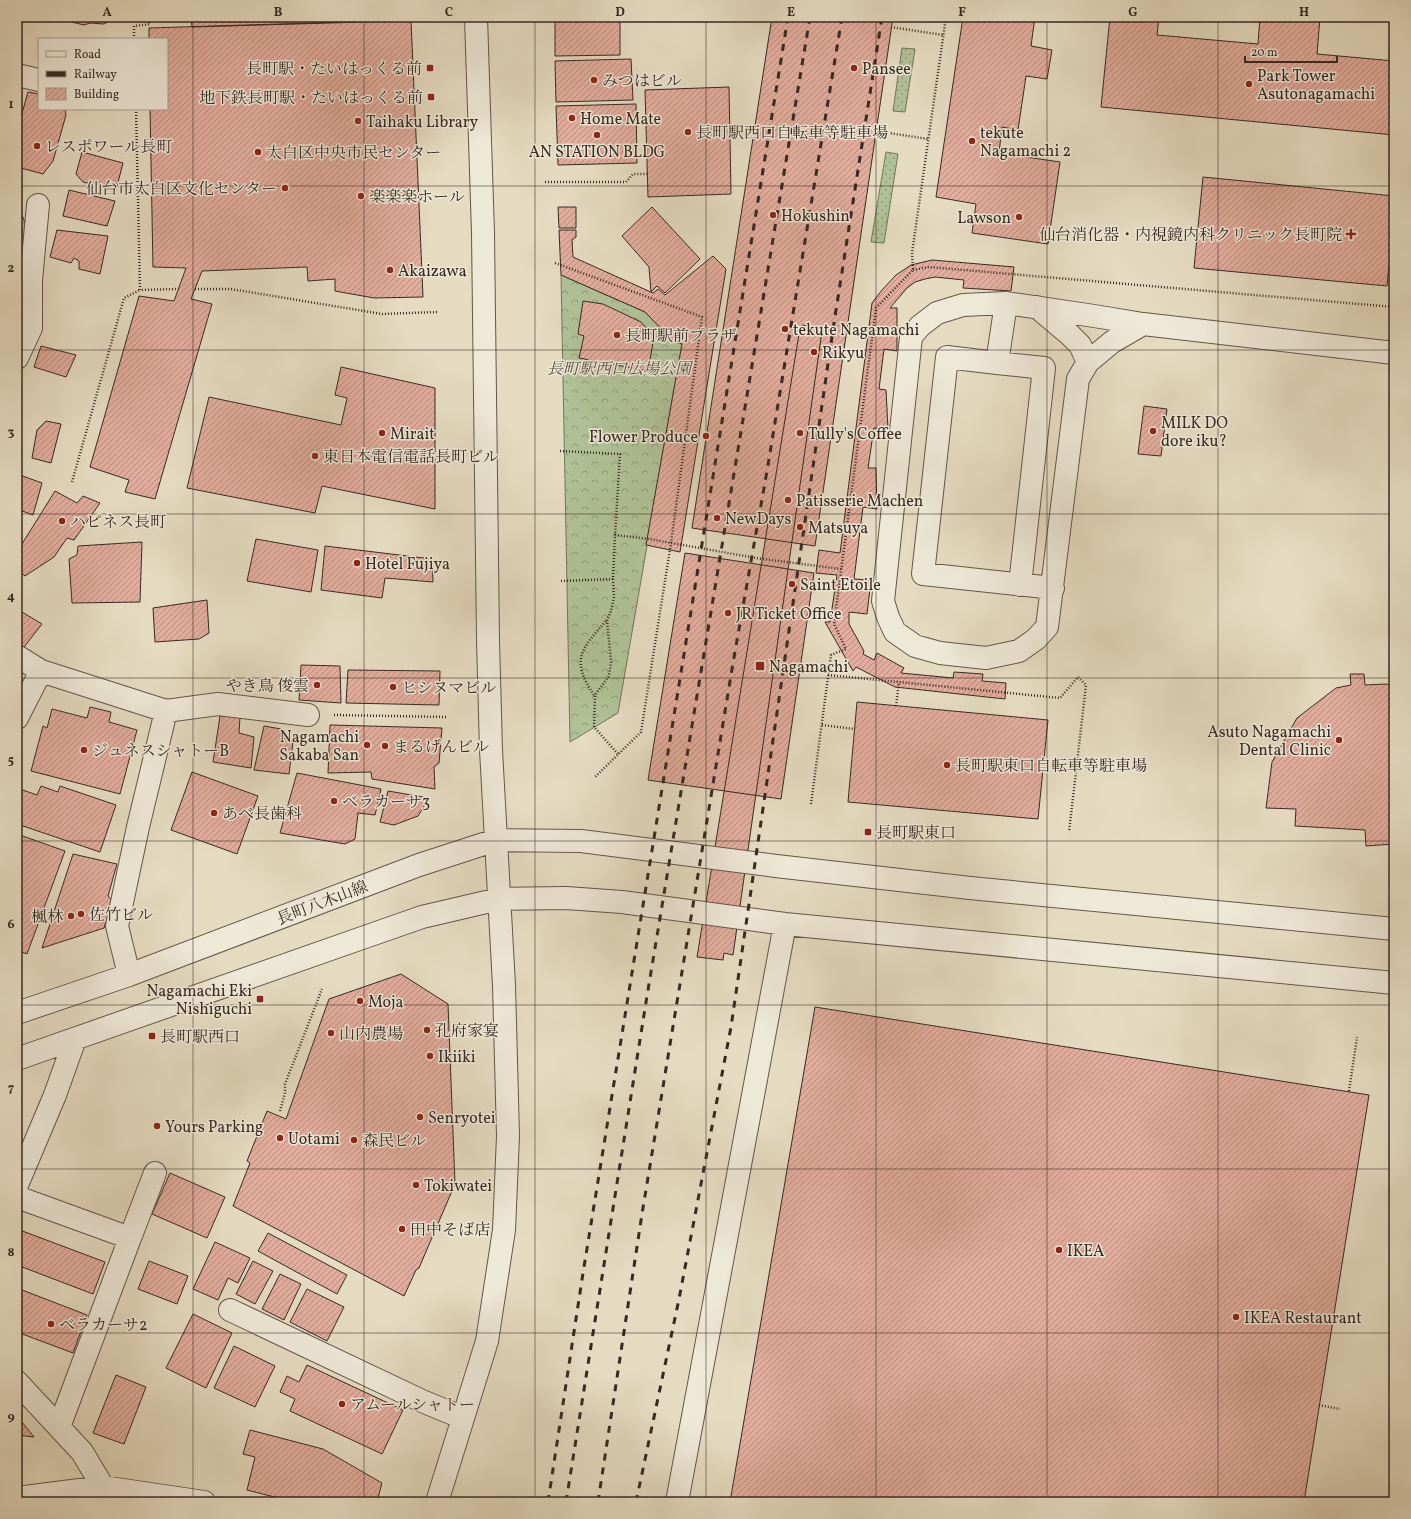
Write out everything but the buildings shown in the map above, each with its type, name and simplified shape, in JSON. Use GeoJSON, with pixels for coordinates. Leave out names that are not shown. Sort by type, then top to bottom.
{"type":"FeatureCollection","features":[{"type":"Feature","properties":{"kind":"street"},"geometry":{"type":"LineString","coordinates":[[437,1502],[487,1341],[504,1230],[508,1136],[504,985],[491,750],[488,640],[483,233],[476,17]]}},
{"type":"Feature","properties":{"kind":"street"},"geometry":{"type":"LineString","coordinates":[[17,75],[38,80]]}},
{"type":"Feature","properties":{"kind":"street"},"geometry":{"type":"LineString","coordinates":[[17,358],[31,328],[31,280],[38,205]]}},
{"type":"Feature","properties":{"kind":"street"},"geometry":{"type":"LineString","coordinates":[[997,363],[1006,303]]}},
{"type":"Feature","properties":{"kind":"street"},"geometry":{"type":"LineString","coordinates":[[1143,324],[1112,342],[1088,362],[1078,379],[1053,588],[1047,626],[1036,639],[1019,651],[986,658],[940,653],[915,646],[895,632],[883,601],[910,337],[920,326],[937,313],[963,305],[1006,303],[1143,324],[1394,353]]}},
{"type":"Feature","properties":{"kind":"street"},"geometry":{"type":"LineString","coordinates":[[1037,307],[1080,345],[1088,362]]}},
{"type":"Feature","properties":{"kind":"street"},"geometry":{"type":"LineString","coordinates":[[1020,585],[1044,368],[947,357],[923,574],[1020,585],[1053,588]]}},
{"type":"Feature","properties":{"kind":"street"},"geometry":{"type":"LineString","coordinates":[[17,656],[41,671],[166,711],[218,704],[308,715]]}},
{"type":"Feature","properties":{"kind":"street"},"geometry":{"type":"LineString","coordinates":[[17,718],[41,671]]}},
{"type":"Feature","properties":{"kind":"street"},"geometry":{"type":"LineString","coordinates":[[129,975],[117,926],[138,827],[166,711]]}},
{"type":"Feature","properties":{"kind":"street","name":"長町八木山線"},"geometry":{"type":"LineString","coordinates":[[17,1013],[129,975],[419,865],[496,840],[581,842],[962,887],[1394,929]]}},
{"type":"Feature","properties":{"kind":"street"},"geometry":{"type":"LineString","coordinates":[[17,1059],[422,917],[499,899],[566,898],[622,902],[785,924],[1394,983]]}},
{"type":"Feature","properties":{"kind":"street"},"geometry":{"type":"LineString","coordinates":[[677,1502],[785,924]]}},
{"type":"Feature","properties":{"kind":"street"},"geometry":{"type":"LineString","coordinates":[[17,1185],[55,1095],[75,1038]]}},
{"type":"Feature","properties":{"kind":"street"},"geometry":{"type":"LineString","coordinates":[[59,1427],[155,1173]]}},
{"type":"Feature","properties":{"kind":"street"},"geometry":{"type":"LineString","coordinates":[[17,1197],[130,1238]]}},
{"type":"Feature","properties":{"kind":"street"},"geometry":{"type":"LineString","coordinates":[[230,1310],[422,1401],[463,1418]]}},
{"type":"Feature","properties":{"kind":"street"},"geometry":{"type":"LineString","coordinates":[[17,1382],[82,1452],[103,1487]]}},
{"type":"Feature","properties":{"kind":"street"},"geometry":{"type":"LineString","coordinates":[[17,1498],[103,1487],[204,1502]]}},
{"type":"Feature","properties":{"kind":"path"},"geometry":{"type":"LineString","coordinates":[[134,38],[134,26],[150,24],[149,17]]}},
{"type":"Feature","properties":{"kind":"path"},"geometry":{"type":"LineString","coordinates":[[913,270],[912,253],[946,17]]}},
{"type":"Feature","properties":{"kind":"path"},"geometry":{"type":"LineString","coordinates":[[891,27],[943,35]]}},
{"type":"Feature","properties":{"kind":"path"},"geometry":{"type":"LineString","coordinates":[[136,110],[140,290]]}},
{"type":"Feature","properties":{"kind":"path"},"geometry":{"type":"LineString","coordinates":[[876,131],[928,139]]}},
{"type":"Feature","properties":{"kind":"path"},"geometry":{"type":"LineString","coordinates":[[545,182],[626,182],[633,174],[647,174]]}},
{"type":"Feature","properties":{"kind":"path"},"geometry":{"type":"LineString","coordinates":[[555,263],[702,317],[671,543],[641,732],[594,778]]}},
{"type":"Feature","properties":{"kind":"path"},"geometry":{"type":"LineString","coordinates":[[812,804],[831,655],[846,649],[834,624],[876,308],[913,270],[929,267],[1394,307]]}},
{"type":"Feature","properties":{"kind":"path"},"geometry":{"type":"LineString","coordinates":[[195,289],[231,289],[382,314],[438,312]]}},
{"type":"Feature","properties":{"kind":"path"},"geometry":{"type":"LineString","coordinates":[[72,482],[124,298],[140,290],[178,290]]}},
{"type":"Feature","properties":{"kind":"path"},"geometry":{"type":"LineString","coordinates":[[560,451],[620,454],[613,579],[614,597],[611,611],[607,620],[589,640],[582,654],[580,669],[585,681],[595,695]]}},
{"type":"Feature","properties":{"kind":"path"},"geometry":{"type":"LineString","coordinates":[[615,535],[756,558],[841,569]]}},
{"type":"Feature","properties":{"kind":"path"},"geometry":{"type":"LineString","coordinates":[[560,581],[613,579]]}},
{"type":"Feature","properties":{"kind":"path"},"geometry":{"type":"LineString","coordinates":[[607,620],[611,662],[609,676],[595,695],[594,727],[618,754]]}},
{"type":"Feature","properties":{"kind":"path"},"geometry":{"type":"LineString","coordinates":[[828,675],[1060,698],[1078,677],[1086,685],[1069,832]]}},
{"type":"Feature","properties":{"kind":"path"},"geometry":{"type":"LineString","coordinates":[[896,706],[899,682]]}},
{"type":"Feature","properties":{"kind":"path"},"geometry":{"type":"LineString","coordinates":[[308,715],[448,717]]}},
{"type":"Feature","properties":{"kind":"path"},"geometry":{"type":"LineString","coordinates":[[822,725],[854,728]]}},
{"type":"Feature","properties":{"kind":"path"},"geometry":{"type":"LineString","coordinates":[[280,1111],[285,1093],[285,1084],[322,989]]}},
{"type":"Feature","properties":{"kind":"path"},"geometry":{"type":"LineString","coordinates":[[1349,1091],[1357,1037]]}},
{"type":"Feature","properties":{"kind":"path"},"geometry":{"type":"LineString","coordinates":[[1319,1405],[1340,1409]]}},
{"type":"Feature","properties":{"kind":"green space"},"geometry":{"type":"Polygon","coordinates":[[[902,48],[915,49],[905,112],[893,111],[902,48]]]}},
{"type":"Feature","properties":{"kind":"green space"},"geometry":{"type":"Polygon","coordinates":[[[886,152],[898,154],[884,243],[871,242],[886,152]]]}},
{"type":"Feature","properties":{"kind":"green space","name":"長町駅西口広場公園"},"geometry":{"type":"Polygon","coordinates":[[[561,275],[645,312],[674,342],[682,344],[618,713],[570,742],[561,275]]]}},
{"type":"Feature","properties":{"kind":"railway"},"geometry":{"type":"LineString","coordinates":[[548,1502],[583,1273],[788,17]]}},
{"type":"Feature","properties":{"kind":"railway"},"geometry":{"type":"LineString","coordinates":[[566,1502],[647,996],[810,17]]}},
{"type":"Feature","properties":{"kind":"railway"},"geometry":{"type":"LineString","coordinates":[[598,1502],[642,1214],[842,17]]}},
{"type":"Feature","properties":{"kind":"railway"},"geometry":{"type":"LineString","coordinates":[[636,1502],[679,1299],[731,1027],[834,323],[882,17]]}},
{"type":"Feature","properties":{"kind":"place","name":"長町駅・たいはっくる前"},"geometry":{"type":"Point","coordinates":[430,68]}},
{"type":"Feature","properties":{"kind":"place","name":"Pansee"},"geometry":{"type":"Point","coordinates":[854,68]}},
{"type":"Feature","properties":{"kind":"place","name":"みつはビル"},"geometry":{"type":"Point","coordinates":[594,80]}},
{"type":"Feature","properties":{"kind":"place","name":"Park Tower Asutonagamachi"},"geometry":{"type":"Point","coordinates":[1249,84]}},
{"type":"Feature","properties":{"kind":"place","name":"地下鉄長町駅・たいはっくる前"},"geometry":{"type":"Point","coordinates":[431,97]}},
{"type":"Feature","properties":{"kind":"place","name":"Home Mate"},"geometry":{"type":"Point","coordinates":[572,118]}},
{"type":"Feature","properties":{"kind":"place","name":"Taihaku Library"},"geometry":{"type":"Point","coordinates":[358,121]}},
{"type":"Feature","properties":{"kind":"place","name":"長町駅西口自転車等駐車場"},"geometry":{"type":"Point","coordinates":[688,132]}},
{"type":"Feature","properties":{"kind":"place","name":"AN STATION BLDG"},"geometry":{"type":"Point","coordinates":[597,135]}},
{"type":"Feature","properties":{"kind":"place","name":"tekute Nagamachi 2"},"geometry":{"type":"Point","coordinates":[972,141]}},
{"type":"Feature","properties":{"kind":"place","name":"レスポワール長町"},"geometry":{"type":"Point","coordinates":[37,146]}},
{"type":"Feature","properties":{"kind":"place","name":"太白区中央市民センター"},"geometry":{"type":"Point","coordinates":[258,152]}},
{"type":"Feature","properties":{"kind":"place","name":"仙台市太白区文化センター"},"geometry":{"type":"Point","coordinates":[285,188]}},
{"type":"Feature","properties":{"kind":"place","name":"楽楽楽ホール"},"geometry":{"type":"Point","coordinates":[361,196]}},
{"type":"Feature","properties":{"kind":"place","name":"Hokushin"},"geometry":{"type":"Point","coordinates":[773,215]}},
{"type":"Feature","properties":{"kind":"place","name":"Lawson"},"geometry":{"type":"Point","coordinates":[1019,217]}},
{"type":"Feature","properties":{"kind":"place","name":"仙台消化器・内視鏡内科クリニック長町院"},"geometry":{"type":"Point","coordinates":[1351,234]}},
{"type":"Feature","properties":{"kind":"place","name":"Akaizawa"},"geometry":{"type":"Point","coordinates":[390,270]}},
{"type":"Feature","properties":{"kind":"place","name":"tekute Nagamachi"},"geometry":{"type":"Point","coordinates":[785,329]}},
{"type":"Feature","properties":{"kind":"place","name":"長町駅前プラザ"},"geometry":{"type":"Point","coordinates":[617,335]}},
{"type":"Feature","properties":{"kind":"place","name":"Rikyu"},"geometry":{"type":"Point","coordinates":[814,352]}},
{"type":"Feature","properties":{"kind":"place","name":"MILK DO dore iku?"},"geometry":{"type":"Point","coordinates":[1153,431]}},
{"type":"Feature","properties":{"kind":"place","name":"Mirait"},"geometry":{"type":"Point","coordinates":[382,433]}},
{"type":"Feature","properties":{"kind":"place","name":"Tully's Coffee"},"geometry":{"type":"Point","coordinates":[800,433]}},
{"type":"Feature","properties":{"kind":"place","name":"Flower Produce"},"geometry":{"type":"Point","coordinates":[706,436]}},
{"type":"Feature","properties":{"kind":"place","name":"東日本電信電話長町ビル"},"geometry":{"type":"Point","coordinates":[315,456]}},
{"type":"Feature","properties":{"kind":"place","name":"Patisserie Machen"},"geometry":{"type":"Point","coordinates":[788,500]}},
{"type":"Feature","properties":{"kind":"place","name":"NewDays"},"geometry":{"type":"Point","coordinates":[717,518]}},
{"type":"Feature","properties":{"kind":"place","name":"ハピネス長町"},"geometry":{"type":"Point","coordinates":[62,521]}},
{"type":"Feature","properties":{"kind":"place","name":"Matsuya"},"geometry":{"type":"Point","coordinates":[800,527]}},
{"type":"Feature","properties":{"kind":"place","name":"Hotel Fujiya"},"geometry":{"type":"Point","coordinates":[357,563]}},
{"type":"Feature","properties":{"kind":"place","name":"Saint Etoile"},"geometry":{"type":"Point","coordinates":[792,584]}},
{"type":"Feature","properties":{"kind":"place","name":"JR Ticket Office"},"geometry":{"type":"Point","coordinates":[728,613]}},
{"type":"Feature","properties":{"kind":"place","name":"Nagamachi"},"geometry":{"type":"Point","coordinates":[760,666]}},
{"type":"Feature","properties":{"kind":"place","name":"やき鳥 俊雲"},"geometry":{"type":"Point","coordinates":[317,685]}},
{"type":"Feature","properties":{"kind":"place","name":"ヒシヌマビル"},"geometry":{"type":"Point","coordinates":[393,687]}},
{"type":"Feature","properties":{"kind":"place","name":"Asuto Nagamachi Dental Clinic"},"geometry":{"type":"Point","coordinates":[1339,740]}},
{"type":"Feature","properties":{"kind":"place","name":"Nagamachi Sakaba San"},"geometry":{"type":"Point","coordinates":[367,745]}},
{"type":"Feature","properties":{"kind":"place","name":"まるげんビル"},"geometry":{"type":"Point","coordinates":[385,746]}},
{"type":"Feature","properties":{"kind":"place","name":"ジュネスシャトーB"},"geometry":{"type":"Point","coordinates":[84,750]}},
{"type":"Feature","properties":{"kind":"place","name":"長町駅東口自転車等駐車場"},"geometry":{"type":"Point","coordinates":[947,765]}},
{"type":"Feature","properties":{"kind":"place","name":"ベラカーサ3"},"geometry":{"type":"Point","coordinates":[334,801]}},
{"type":"Feature","properties":{"kind":"place","name":"あべ長歯科"},"geometry":{"type":"Point","coordinates":[214,813]}},
{"type":"Feature","properties":{"kind":"place","name":"長町駅東口"},"geometry":{"type":"Point","coordinates":[868,832]}},
{"type":"Feature","properties":{"kind":"place","name":"佐竹ビル"},"geometry":{"type":"Point","coordinates":[81,914]}},
{"type":"Feature","properties":{"kind":"place","name":"楓林"},"geometry":{"type":"Point","coordinates":[71,916]}},
{"type":"Feature","properties":{"kind":"place","name":"Nagamachi Eki Nishiguchi"},"geometry":{"type":"Point","coordinates":[260,999]}},
{"type":"Feature","properties":{"kind":"place","name":"Moja"},"geometry":{"type":"Point","coordinates":[360,1001]}},
{"type":"Feature","properties":{"kind":"place","name":"孔府家宴"},"geometry":{"type":"Point","coordinates":[427,1030]}},
{"type":"Feature","properties":{"kind":"place","name":"山内農場"},"geometry":{"type":"Point","coordinates":[331,1033]}},
{"type":"Feature","properties":{"kind":"place","name":"長町駅西口"},"geometry":{"type":"Point","coordinates":[152,1036]}},
{"type":"Feature","properties":{"kind":"place","name":"Ikiiki"},"geometry":{"type":"Point","coordinates":[430,1056]}},
{"type":"Feature","properties":{"kind":"place","name":"Senryotei"},"geometry":{"type":"Point","coordinates":[420,1117]}},
{"type":"Feature","properties":{"kind":"place","name":"Yours Parking"},"geometry":{"type":"Point","coordinates":[157,1126]}},
{"type":"Feature","properties":{"kind":"place","name":"Uotami"},"geometry":{"type":"Point","coordinates":[280,1138]}},
{"type":"Feature","properties":{"kind":"place","name":"森民ビル"},"geometry":{"type":"Point","coordinates":[354,1140]}},
{"type":"Feature","properties":{"kind":"place","name":"Tokiwatei"},"geometry":{"type":"Point","coordinates":[416,1185]}},
{"type":"Feature","properties":{"kind":"place","name":"田中そば店"},"geometry":{"type":"Point","coordinates":[402,1229]}},
{"type":"Feature","properties":{"kind":"place","name":"IKEA"},"geometry":{"type":"Point","coordinates":[1059,1250]}},
{"type":"Feature","properties":{"kind":"place","name":"IKEA Restaurant"},"geometry":{"type":"Point","coordinates":[1236,1317]}},
{"type":"Feature","properties":{"kind":"place","name":"ベラカーサ2"},"geometry":{"type":"Point","coordinates":[51,1324]}},
{"type":"Feature","properties":{"kind":"place","name":"アムールシャトー"},"geometry":{"type":"Point","coordinates":[342,1404]}}]}
